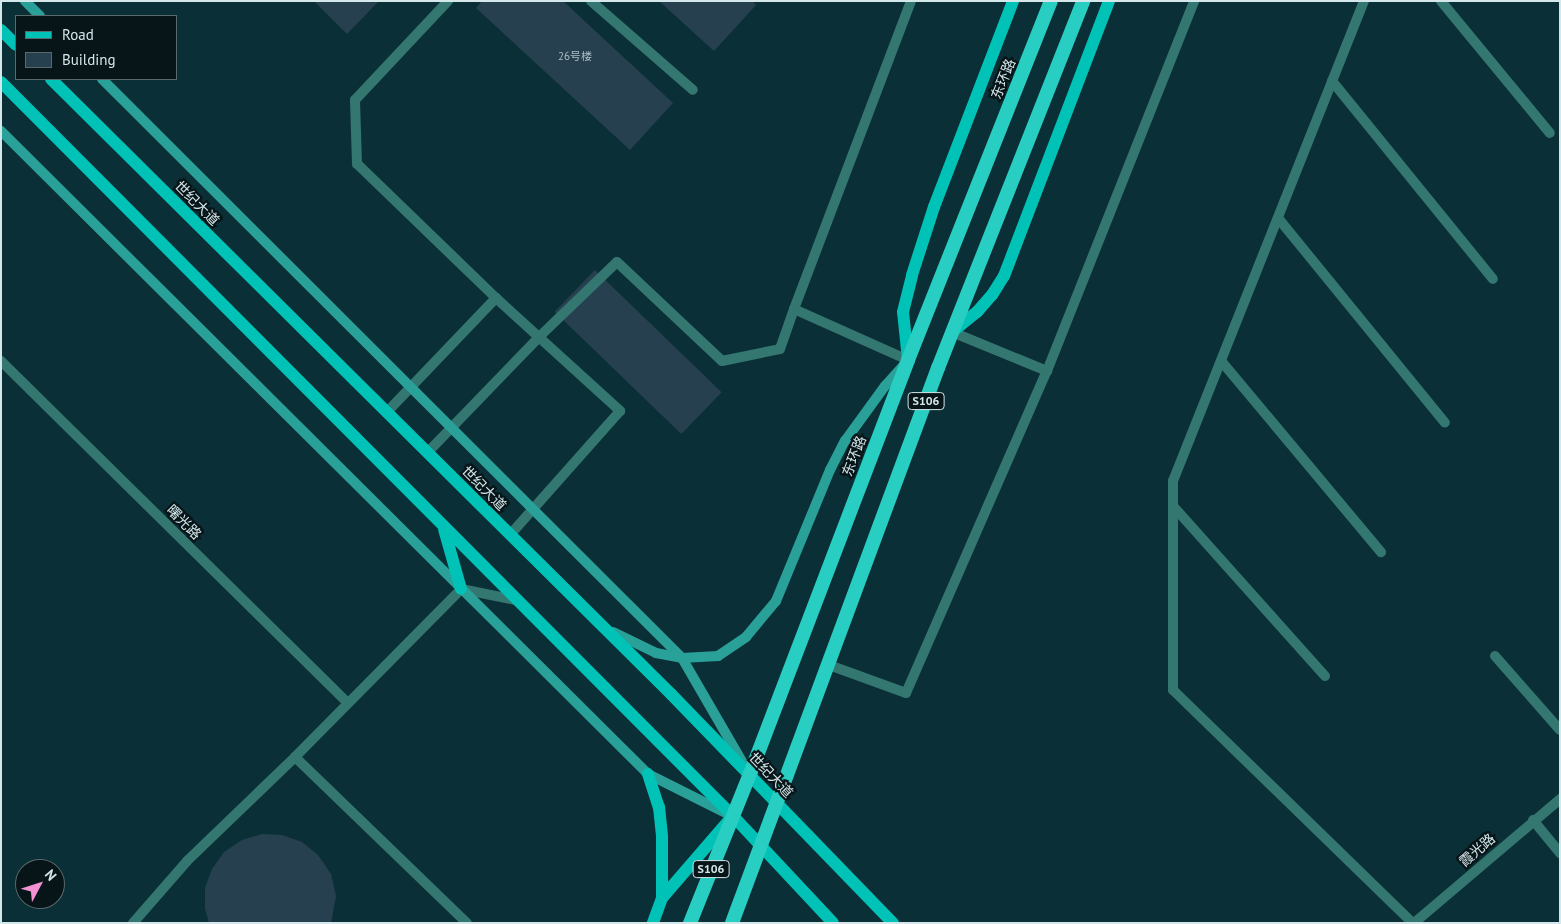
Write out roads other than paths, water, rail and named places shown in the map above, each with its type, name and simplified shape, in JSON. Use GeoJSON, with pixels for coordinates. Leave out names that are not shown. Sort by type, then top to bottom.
{"type":"FeatureCollection","features":[{"type":"Feature","properties":{"kind":"highway","name":"东环路"},"geometry":{"type":"LineString","coordinates":[[690,923],[750,774],[908,360],[1051,1]]}},
{"type":"Feature","properties":{"kind":"highway","name":"S106"},"geometry":{"type":"LineString","coordinates":[[732,923],[762,847],[952,332],[1083,1]]}},
{"type":"Feature","properties":{"kind":"main road"},"geometry":{"type":"LineString","coordinates":[[24,1],[39,15]]}},
{"type":"Feature","properties":{"kind":"main road"},"geometry":{"type":"LineString","coordinates":[[599,624],[633,644],[656,654],[682,658],[718,656],[746,637],[767,615],[782,588],[830,470],[845,441],[885,386],[908,360],[903,312],[912,275],[934,207],[1013,1]]}},
{"type":"Feature","properties":{"kind":"main road"},"geometry":{"type":"LineString","coordinates":[[952,332],[977,312],[1004,276],[1110,1]]}},
{"type":"Feature","properties":{"kind":"main road"},"geometry":{"type":"LineString","coordinates":[[1,30],[15,44]]}},
{"type":"Feature","properties":{"kind":"main road","name":"世纪大道"},"geometry":{"type":"LineString","coordinates":[[51,80],[428,452],[750,774],[893,923]]}},
{"type":"Feature","properties":{"kind":"main road"},"geometry":{"type":"LineString","coordinates":[[103,80],[682,658],[750,774]]}},
{"type":"Feature","properties":{"kind":"main road"},"geometry":{"type":"LineString","coordinates":[[1,82],[733,816],[833,923]]}},
{"type":"Feature","properties":{"kind":"main road"},"geometry":{"type":"LineString","coordinates":[[1,131],[648,774],[733,816]]}},
{"type":"Feature","properties":{"kind":"main road"},"geometry":{"type":"LineString","coordinates":[[443,526],[461,589]]}},
{"type":"Feature","properties":{"kind":"main road"},"geometry":{"type":"LineString","coordinates":[[648,774],[659,807],[662,837],[662,898],[653,923]]}},
{"type":"Feature","properties":{"kind":"main road"},"geometry":{"type":"LineString","coordinates":[[662,898],[733,816]]}},
{"type":"Feature","properties":{"kind":"street"},"geometry":{"type":"LineString","coordinates":[[448,1],[355,100],[358,164],[496,298],[620,411],[510,535]]}},
{"type":"Feature","properties":{"kind":"street"},"geometry":{"type":"LineString","coordinates":[[591,1],[693,90]]}},
{"type":"Feature","properties":{"kind":"street"},"geometry":{"type":"LineString","coordinates":[[428,452],[539,337],[617,262],[722,361],[780,349],[911,1]]}},
{"type":"Feature","properties":{"kind":"street"},"geometry":{"type":"LineString","coordinates":[[829,665],[906,693],[1048,371],[1194,1]]}},
{"type":"Feature","properties":{"kind":"street"},"geometry":{"type":"LineString","coordinates":[[1364,1],[1222,362],[1173,481],[1172,690],[1413,923]]}},
{"type":"Feature","properties":{"kind":"street"},"geometry":{"type":"LineString","coordinates":[[1441,1],[1550,133]]}},
{"type":"Feature","properties":{"kind":"street"},"geometry":{"type":"LineString","coordinates":[[1332,81],[1493,278]]}},
{"type":"Feature","properties":{"kind":"street"},"geometry":{"type":"LineString","coordinates":[[1278,218],[1445,422]]}},
{"type":"Feature","properties":{"kind":"street"},"geometry":{"type":"LineString","coordinates":[[387,412],[496,298]]}},
{"type":"Feature","properties":{"kind":"street"},"geometry":{"type":"LineString","coordinates":[[794,309],[908,360]]}},
{"type":"Feature","properties":{"kind":"street"},"geometry":{"type":"LineString","coordinates":[[952,332],[1048,371]]}},
{"type":"Feature","properties":{"kind":"street","name":"曙光路"},"geometry":{"type":"LineString","coordinates":[[1,361],[347,702]]}},
{"type":"Feature","properties":{"kind":"street"},"geometry":{"type":"LineString","coordinates":[[1222,362],[1381,552]]}},
{"type":"Feature","properties":{"kind":"street"},"geometry":{"type":"LineString","coordinates":[[1173,506],[1325,676]]}},
{"type":"Feature","properties":{"kind":"street"},"geometry":{"type":"LineString","coordinates":[[132,923],[187,861],[295,757],[347,702],[461,589],[516,600]]}},
{"type":"Feature","properties":{"kind":"street"},"geometry":{"type":"LineString","coordinates":[[1495,656],[1560,730]]}},
{"type":"Feature","properties":{"kind":"street"},"geometry":{"type":"LineString","coordinates":[[295,757],[467,923]]}},
{"type":"Feature","properties":{"kind":"street","name":"霞光路"},"geometry":{"type":"LineString","coordinates":[[1413,923],[1560,799]]}},
{"type":"Feature","properties":{"kind":"street"},"geometry":{"type":"LineString","coordinates":[[1534,820],[1560,853]]}}]}
